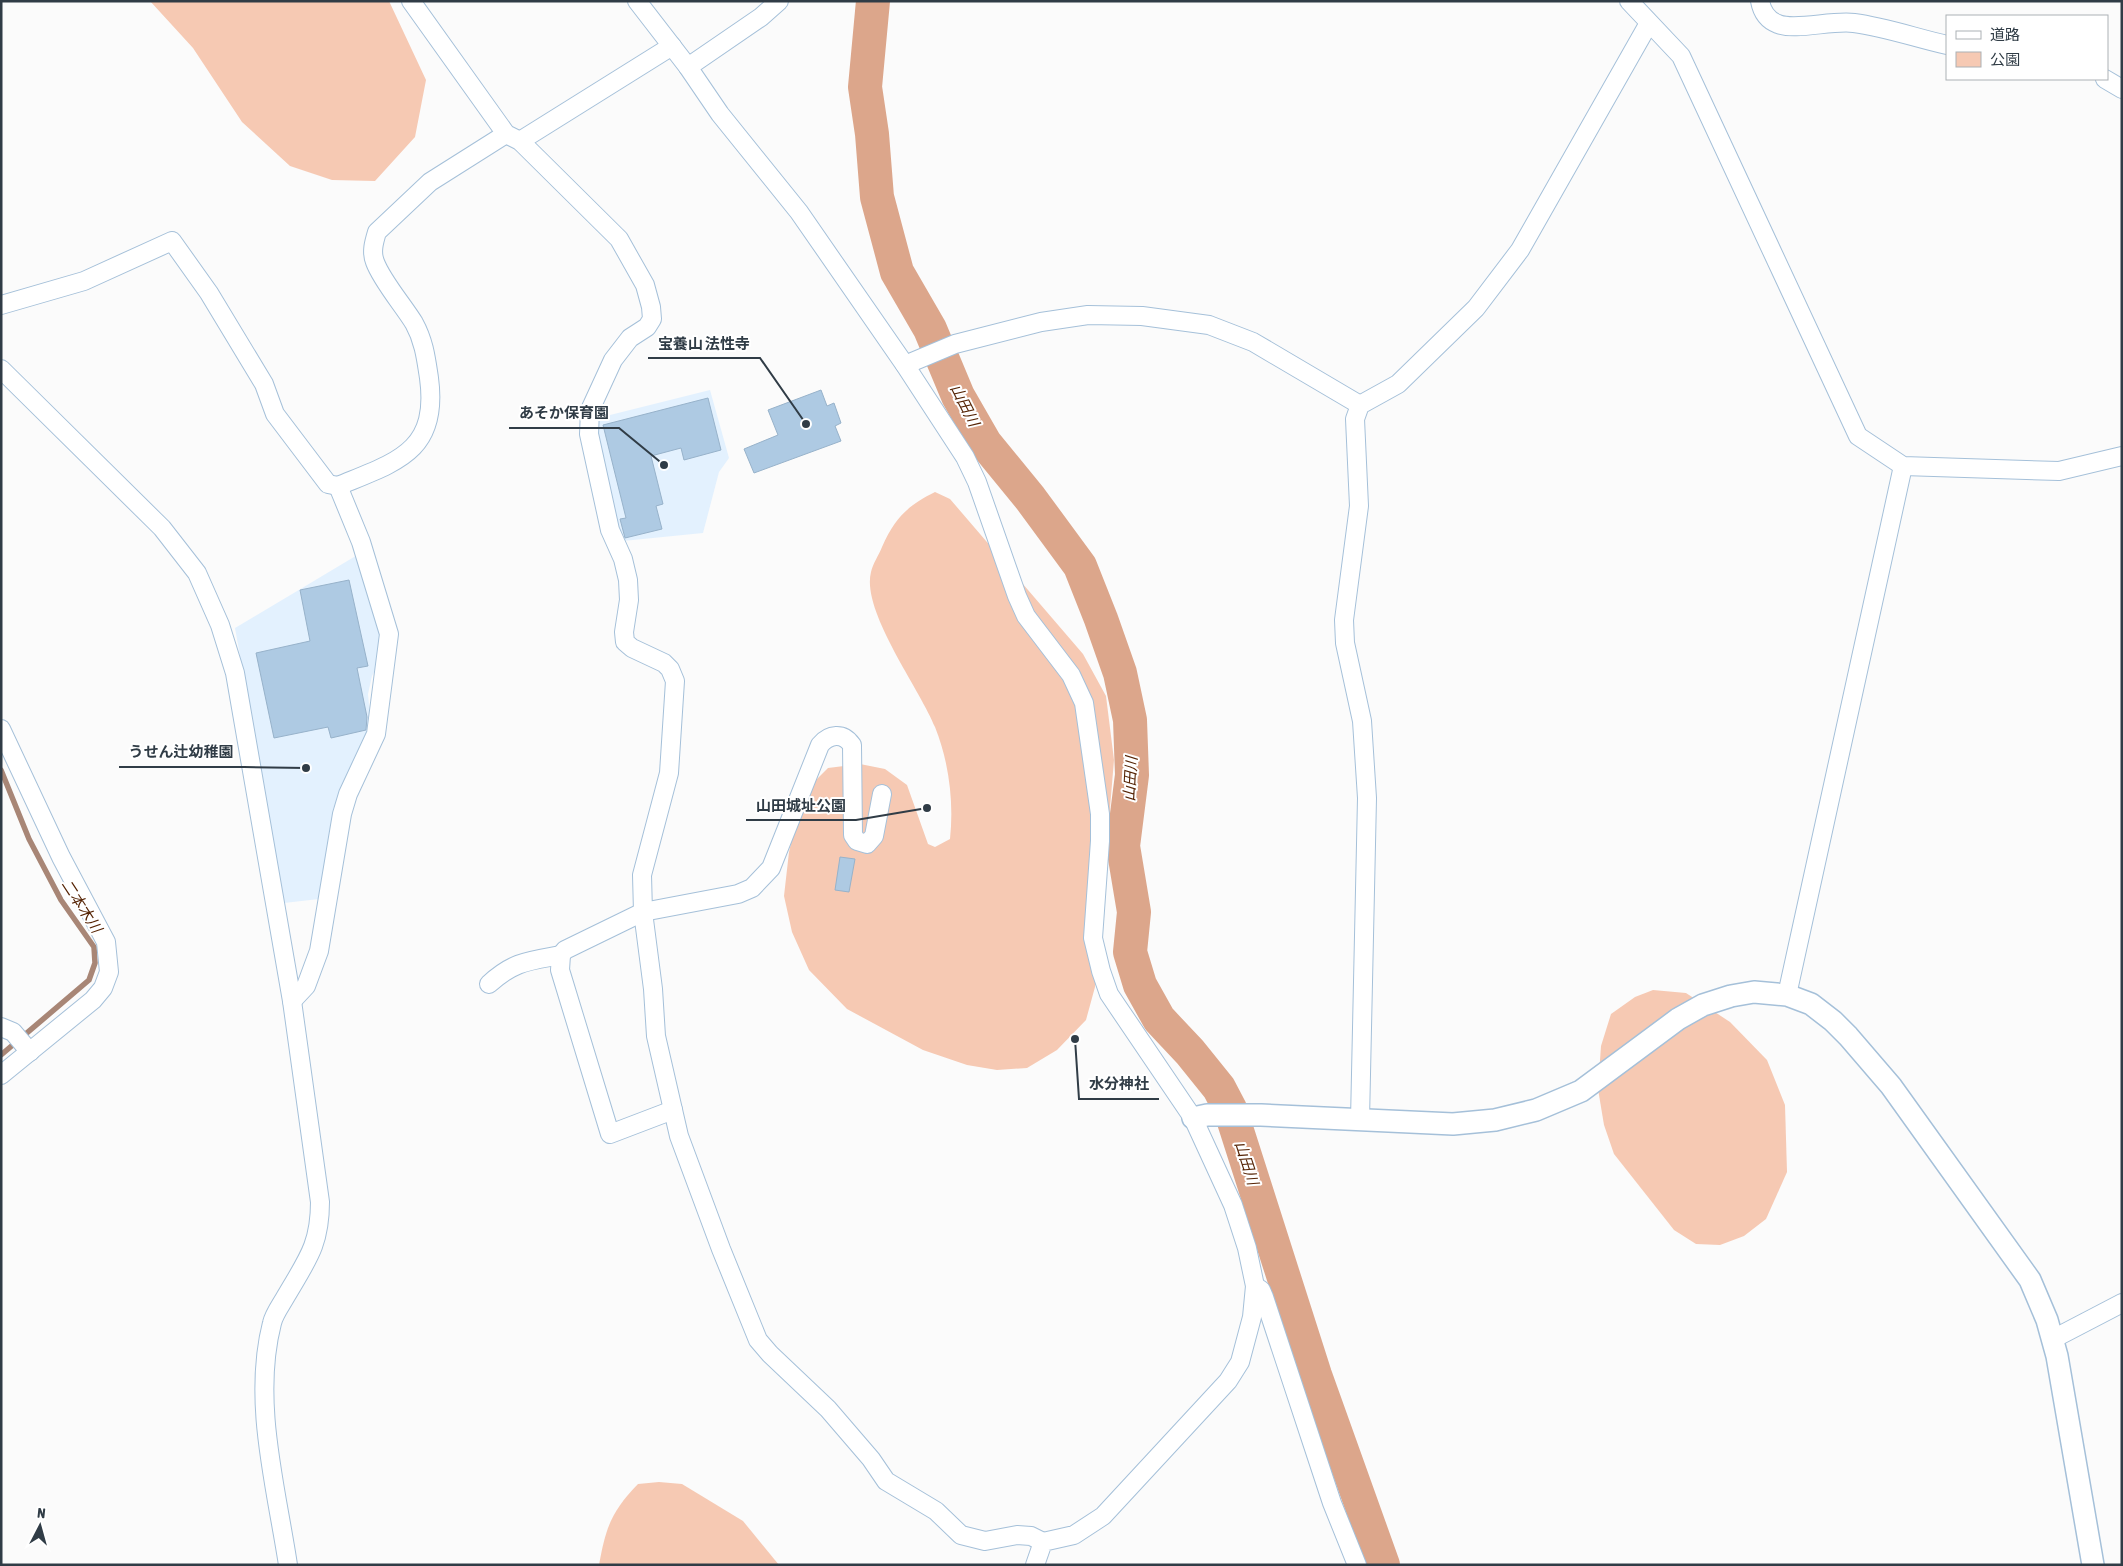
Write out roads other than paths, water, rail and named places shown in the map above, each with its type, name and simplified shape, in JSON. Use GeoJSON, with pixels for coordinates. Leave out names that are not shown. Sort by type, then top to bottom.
{"type":"FeatureCollection","features":[{"type":"Feature","properties":{"kind":"street"},"geometry":{"type":"LineString","coordinates":[[411,1],[513,137],[619,239],[645,285],[651,307],[652,320],[630,338],[613,360],[598,390],[590,410],[589,434],[610,530],[623,559],[628,580],[629,600],[624,632],[625,642],[632,648],[664,663],[670,669],[675,681],[669,774],[642,875],[643,912],[653,989],[656,1036],[679,1136],[721,1249],[758,1340],[770,1354],[828,1409],[871,1459],[886,1481],[936,1511],[961,1535],[985,1541],[1017,1534],[1030,1536],[1043,1542],[1074,1535],[1103,1516],[1228,1381],[1240,1362],[1246,1344],[1255,1286],[1247,1248],[1200,1116],[1109,994],[1101,972],[1093,938],[1100,841],[1100,814],[1084,703],[1070,675],[1026,616],[1017,596],[977,482],[965,457],[911,362],[799,212],[720,114],[688,67],[637,1]]}},
{"type":"Feature","properties":{"kind":"street"},"geometry":{"type":"LineString","coordinates":[[688,67],[761,18],[779,1]]}},
{"type":"Feature","properties":{"kind":"street"},"geometry":{"type":"LineString","coordinates":[[1629,1],[1681,56],[1858,436],[1902,466],[2060,471],[2122,456]]}},
{"type":"Feature","properties":{"kind":"street"},"geometry":{"type":"LineString","coordinates":[[1760,1],[1766,17],[1778,24],[1787,26],[1831,22],[1854,23],[1946,45]]}},
{"type":"Feature","properties":{"kind":"street"},"geometry":{"type":"LineString","coordinates":[[1360,1120],[1367,798],[1362,721],[1345,644],[1344,620],[1359,506],[1355,419],[1360,405],[1398,384],[1476,308],[1520,250],[1649,23]]}},
{"type":"Feature","properties":{"kind":"street"},"geometry":{"type":"LineString","coordinates":[[1,305],[84,281],[172,241],[210,293],[264,384],[275,414],[328,484],[338,486],[388,466],[403,456],[420,438],[429,421],[432,402],[424,346],[414,324],[375,262],[373,252],[377,232],[430,182],[672,46]]}},
{"type":"Feature","properties":{"kind":"street"},"geometry":{"type":"LineString","coordinates":[[2107,80],[2122,89]]}},
{"type":"Feature","properties":{"kind":"street"},"geometry":{"type":"LineString","coordinates":[[911,362],[955,344],[1041,322],[1088,315],[1142,316],[1209,325],[1252,342],[1360,405]]}},
{"type":"Feature","properties":{"kind":"street"},"geometry":{"type":"LineString","coordinates":[[1,370],[162,528],[197,572],[220,625],[235,673],[292,1001],[320,1202],[320,1226],[314,1248],[273,1320],[266,1350],[263,1380],[264,1411],[288,1565]]}},
{"type":"Feature","properties":{"kind":"street"},"geometry":{"type":"LineString","coordinates":[[1787,995],[1902,466]]}},
{"type":"Feature","properties":{"kind":"street"},"geometry":{"type":"LineString","coordinates":[[292,1001],[306,986],[319,951],[342,814],[348,794],[376,734],[389,634],[361,542],[338,486]]}},
{"type":"Feature","properties":{"kind":"street"},"geometry":{"type":"LineString","coordinates":[[1,729],[61,857],[106,942],[109,958],[109,972],[103,988],[93,1000],[28,1049],[1,1075]]}},
{"type":"Feature","properties":{"kind":"street"},"geometry":{"type":"LineString","coordinates":[[673,1110],[610,1134],[560,970],[561,955],[565,950],[643,912],[738,894],[752,888],[762,880],[770,868],[820,745],[825,739],[837,736],[848,740],[852,745],[853,835],[857,841],[867,844],[874,836],[882,794]]}},
{"type":"Feature","properties":{"kind":"street"},"geometry":{"type":"LineString","coordinates":[[489,984],[515,964],[561,955]]}},
{"type":"Feature","properties":{"kind":"street"},"geometry":{"type":"LineString","coordinates":[[1200,1116],[1261,1115],[1453,1124],[1495,1120],[1536,1110],[1582,1091],[1678,1019],[1703,1005],[1731,996],[1754,992],[1787,995],[1811,1004],[1833,1021],[1891,1086],[2030,1280],[2053,1339],[2093,1565]]}},
{"type":"Feature","properties":{"kind":"street"},"geometry":{"type":"LineString","coordinates":[[7,1029],[28,1049]]}},
{"type":"Feature","properties":{"kind":"street"},"geometry":{"type":"LineString","coordinates":[[1255,1286],[1261,1290],[1264,1297],[1332,1503],[1357,1565]]}},
{"type":"Feature","properties":{"kind":"street"},"geometry":{"type":"LineString","coordinates":[[2053,1339],[2122,1303]]}},
{"type":"Feature","properties":{"kind":"street"},"geometry":{"type":"LineString","coordinates":[[1035,1565],[1043,1542]]}},
{"type":"Feature","properties":{"kind":"waterway","name":"山田川"},"geometry":{"type":"LineString","coordinates":[[873,1],[865,87],[872,134],[877,197],[897,272],[930,329],[958,396],[985,443],[1030,498],[1080,566],[1101,619],[1120,673],[1130,720],[1132,775],[1123,846],[1134,912],[1130,952],[1140,985],[1159,1019],[1190,1052],[1219,1088],[1230,1109],[1315,1375],[1383,1565]]}},
{"type":"Feature","properties":{"kind":"waterway","name":"二本木川"},"geometry":{"type":"LineString","coordinates":[[1,770],[29,839],[61,900],[94,947],[95,963],[89,980],[1,1055]]}},
{"type":"Feature","properties":{"kind":"place","name":"宝養山 法性寺"},"geometry":{"type":"Point","coordinates":[806,424]}},
{"type":"Feature","properties":{"kind":"place","name":"あそか保育園"},"geometry":{"type":"Point","coordinates":[664,465]}},
{"type":"Feature","properties":{"kind":"place","name":"うせん辻幼稚園"},"geometry":{"type":"Point","coordinates":[306,768]}},
{"type":"Feature","properties":{"kind":"place","name":"山田城址公園"},"geometry":{"type":"Point","coordinates":[927,808]}},
{"type":"Feature","properties":{"kind":"place","name":"水分神社"},"geometry":{"type":"Point","coordinates":[1075,1039]}}]}
